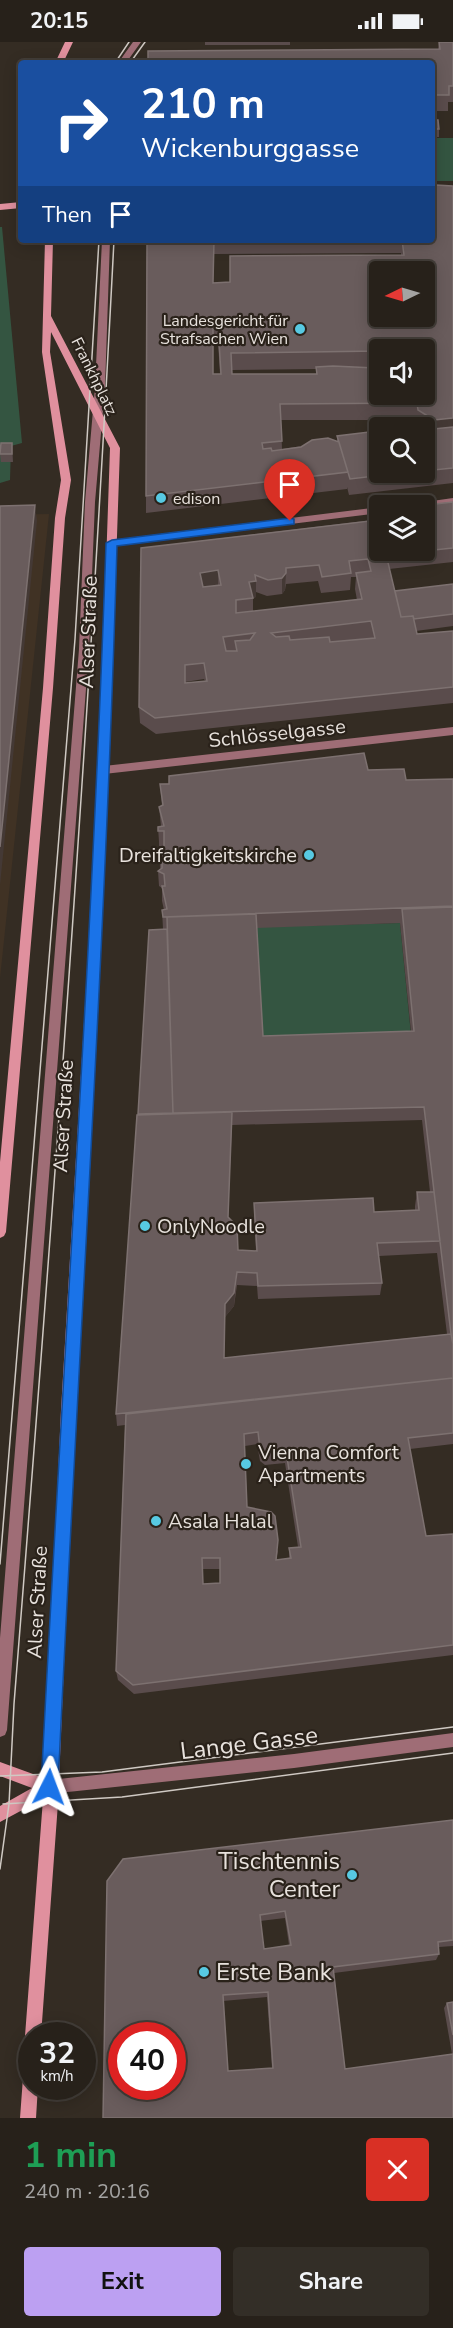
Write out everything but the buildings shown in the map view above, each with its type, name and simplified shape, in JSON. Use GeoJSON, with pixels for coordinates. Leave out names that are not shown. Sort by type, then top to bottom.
{"type":"FeatureCollection","features":[{"type":"Feature","properties":{"kind":"street"},"geometry":{"type":"LineString","coordinates":[[60,60],[69,42]]}},
{"type":"Feature","properties":{"kind":"street"},"geometry":{"type":"LineString","coordinates":[[124,60],[137,42]]}},
{"type":"Feature","properties":{"kind":"street"},"geometry":{"type":"LineString","coordinates":[[0,207],[18,205]]}},
{"type":"Feature","properties":{"kind":"street","name":"Frankhplatz"},"geometry":{"type":"LineString","coordinates":[[46,352],[49,243]]}},
{"type":"Feature","properties":{"kind":"street"},"geometry":{"type":"LineString","coordinates":[[0,1730],[84,650],[96,413],[100,387],[106,243]]}},
{"type":"Feature","properties":{"kind":"street","name":"Frankhplatz"},"geometry":{"type":"LineString","coordinates":[[48,318],[115,448]]}},
{"type":"Feature","properties":{"kind":"street","name":"Alser Straße"},"geometry":{"type":"LineString","coordinates":[[0,1232],[48,688],[60,518],[66,480],[46,352]]}},
{"type":"Feature","properties":{"kind":"street","name":"Alser Straße"},"geometry":{"type":"LineString","coordinates":[[34,2022],[105,770],[115,448]]}},
{"type":"Feature","properties":{"kind":"street"},"geometry":{"type":"LineString","coordinates":[[435,504],[453,501]]}},
{"type":"Feature","properties":{"kind":"street"},"geometry":{"type":"LineString","coordinates":[[112,543],[369,511]]}},
{"type":"Feature","properties":{"kind":"street","name":"Schlösselgasse"},"geometry":{"type":"LineString","coordinates":[[105,770],[453,731]]}},
{"type":"Feature","properties":{"kind":"street","name":"Lange Gasse"},"geometry":{"type":"LineString","coordinates":[[49,1787],[283,1762],[453,1740]]}},
{"type":"Feature","properties":{"kind":"street"},"geometry":{"type":"LineString","coordinates":[[0,1769],[49,1787]]}},
{"type":"Feature","properties":{"kind":"street"},"geometry":{"type":"LineString","coordinates":[[0,1814],[49,1787]]}},
{"type":"Feature","properties":{"kind":"street"},"geometry":{"type":"LineString","coordinates":[[28,2118],[29,2100]]}},
{"type":"Feature","properties":{"kind":"shaded area"},"geometry":{"type":"Polygon","coordinates":[[[49,514],[0,978],[0,515],[49,514]]]}},
{"type":"Feature","properties":{"kind":"green space"},"geometry":{"type":"Polygon","coordinates":[[[435,138],[453,138],[453,181],[435,181],[435,138]]]}},
{"type":"Feature","properties":{"kind":"green space"},"geometry":{"type":"Polygon","coordinates":[[[0,227],[2,227],[22,443],[11,446],[10,480],[0,483],[0,227]]]}},
{"type":"Feature","properties":{"kind":"green space"},"geometry":{"type":"Polygon","coordinates":[[[400,923],[412,1045],[262,1049],[255,927],[400,923]]]}},
{"type":"Feature","properties":{"kind":"tram line"},"geometry":{"type":"LineString","coordinates":[[117,60],[129,42]]}},
{"type":"Feature","properties":{"kind":"tram line"},"geometry":{"type":"LineString","coordinates":[[132,60],[145,42]]}},
{"type":"Feature","properties":{"kind":"tram line"},"geometry":{"type":"LineString","coordinates":[[0,1564],[75,639],[99,243]]}},
{"type":"Feature","properties":{"kind":"tram line"},"geometry":{"type":"LineString","coordinates":[[10,1776],[69,972],[114,243]]}},
{"type":"Feature","properties":{"kind":"tram line"},"geometry":{"type":"LineString","coordinates":[[10,1776],[102,1772],[453,1727]]}},
{"type":"Feature","properties":{"kind":"tram line"},"geometry":{"type":"LineString","coordinates":[[9,1804],[122,1797],[453,1753]]}},
{"type":"Feature","properties":{"kind":"tram line"},"geometry":{"type":"LineString","coordinates":[[0,1776],[10,1776]]}},
{"type":"Feature","properties":{"kind":"tram line"},"geometry":{"type":"LineString","coordinates":[[9,1804],[10,1776]]}},
{"type":"Feature","properties":{"kind":"tram line"},"geometry":{"type":"LineString","coordinates":[[3,1804],[9,1804]]}},
{"type":"Feature","properties":{"kind":"tram line"},"geometry":{"type":"LineString","coordinates":[[0,1869],[9,1804]]}},
{"type":"Feature","properties":{"kind":"place","name":"Landesgericht für Strafsachen Wien"},"geometry":{"type":"Point","coordinates":[300,329]}},
{"type":"Feature","properties":{"kind":"place","name":"edison"},"geometry":{"type":"Point","coordinates":[161,498]}},
{"type":"Feature","properties":{"kind":"place","name":"Dreifaltigkeitskirche"},"geometry":{"type":"Point","coordinates":[309,855]}},
{"type":"Feature","properties":{"kind":"place","name":"OnlyNoodle"},"geometry":{"type":"Point","coordinates":[145,1226]}},
{"type":"Feature","properties":{"kind":"place","name":"Vienna Comfort Apartments"},"geometry":{"type":"Point","coordinates":[246,1464]}},
{"type":"Feature","properties":{"kind":"place","name":"Asala Halal"},"geometry":{"type":"Point","coordinates":[156,1521]}},
{"type":"Feature","properties":{"kind":"place","name":"Tischtennis Center"},"geometry":{"type":"Point","coordinates":[352,1875]}},
{"type":"Feature","properties":{"kind":"place","name":"Erste Bank"},"geometry":{"type":"Point","coordinates":[204,1972]}},
{"type":"Feature","properties":{"kind":"route"},"geometry":{"type":"LineString","coordinates":[[49,1787],[105,770],[112,543],[290,521]]}}]}
